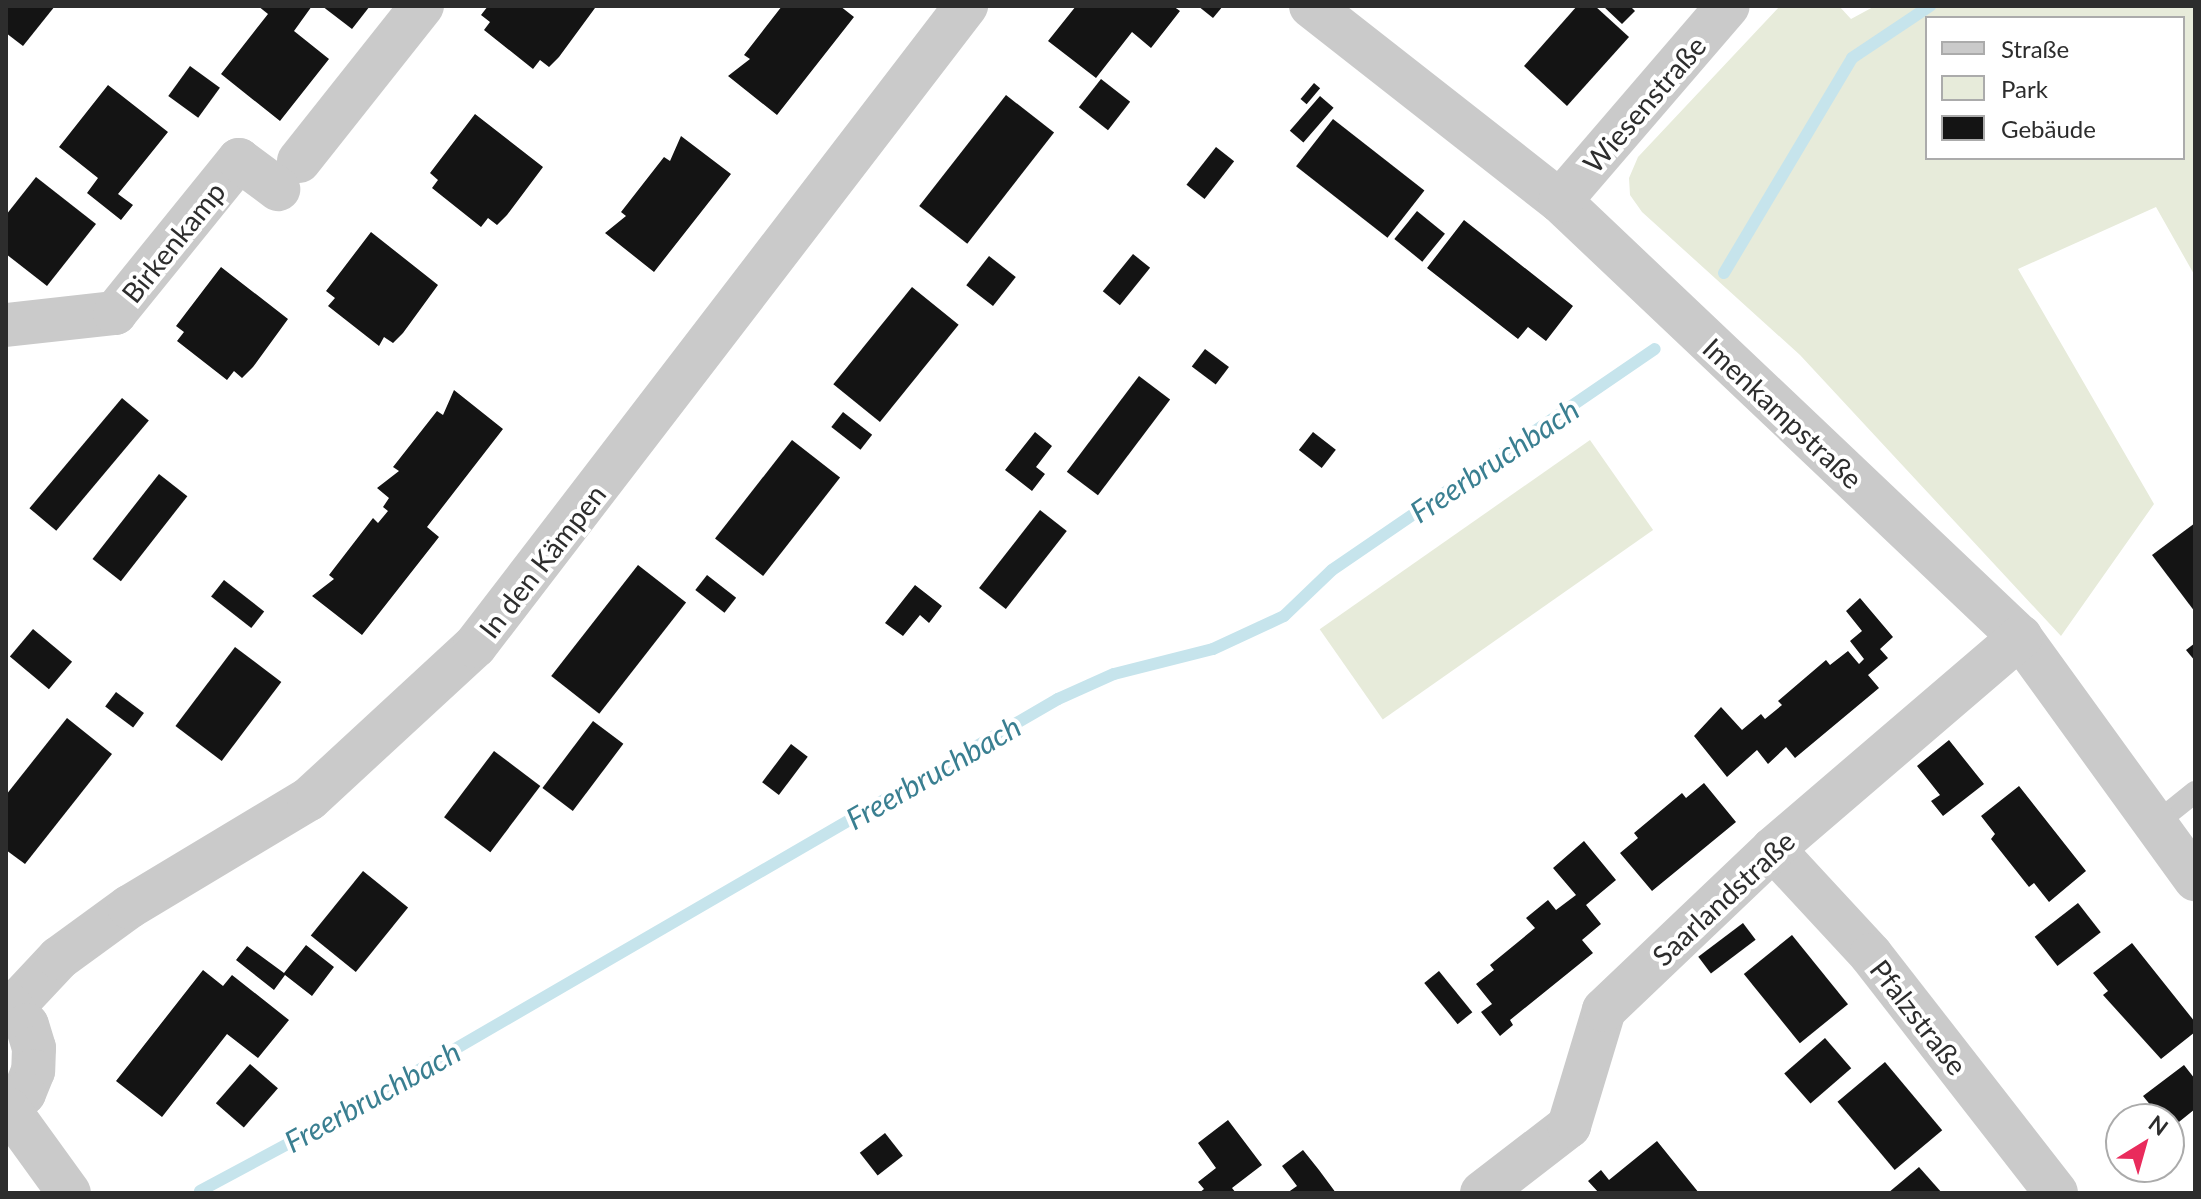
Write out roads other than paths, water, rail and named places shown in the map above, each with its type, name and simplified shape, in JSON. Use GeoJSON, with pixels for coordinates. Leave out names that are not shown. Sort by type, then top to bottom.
{"type":"FeatureCollection","features":[{"type":"Feature","properties":{"kind":"street","name":"Birkenkamp"},"geometry":{"type":"LineString","coordinates":[[6,325],[115,313],[239,160],[288,175],[422,6]]}},
{"type":"Feature","properties":{"kind":"street","name":"Imenkampstraße"},"geometry":{"type":"LineString","coordinates":[[1311,6],[1560,201],[2020,637],[2195,879]]}},
{"type":"Feature","properties":{"kind":"street","name":"Wiesenstraße"},"geometry":{"type":"LineString","coordinates":[[1560,201],[1728,6]]}},
{"type":"Feature","properties":{"kind":"street","name":"In den Kämpen"},"geometry":{"type":"LineString","coordinates":[[10,1005],[59,958],[129,907],[309,799],[475,646],[963,7]]}},
{"type":"Feature","properties":{"kind":"street","name":"Saarlandstraße"},"geometry":{"type":"LineString","coordinates":[[1482,1193],[1569,1126],[1604,1010],[1773,849],[2020,637]]}},
{"type":"Feature","properties":{"kind":"street","name":"Pfalzstraße"},"geometry":{"type":"LineString","coordinates":[[1773,849],[1871,955],[2056,1193]]}},
{"type":"Feature","properties":{"kind":"street"},"geometry":{"type":"LineString","coordinates":[[10,1005],[27,1025],[33,1071],[24,1093],[7,1110],[69,1193]]}},
{"type":"Feature","properties":{"kind":"lane"},"geometry":{"type":"LineString","coordinates":[[2155,824],[2195,792]]}},
{"type":"Feature","properties":{"kind":"waterway","name":"Freerbruchbach"},"geometry":{"type":"LineString","coordinates":[[1724,273],[1852,58],[1930,6]]}},
{"type":"Feature","properties":{"kind":"waterway","name":"Freerbruchbach"},"geometry":{"type":"LineString","coordinates":[[200,1191],[338,1117],[1058,699],[1114,674],[1213,649],[1284,616],[1332,570],[1655,349]]}}]}
